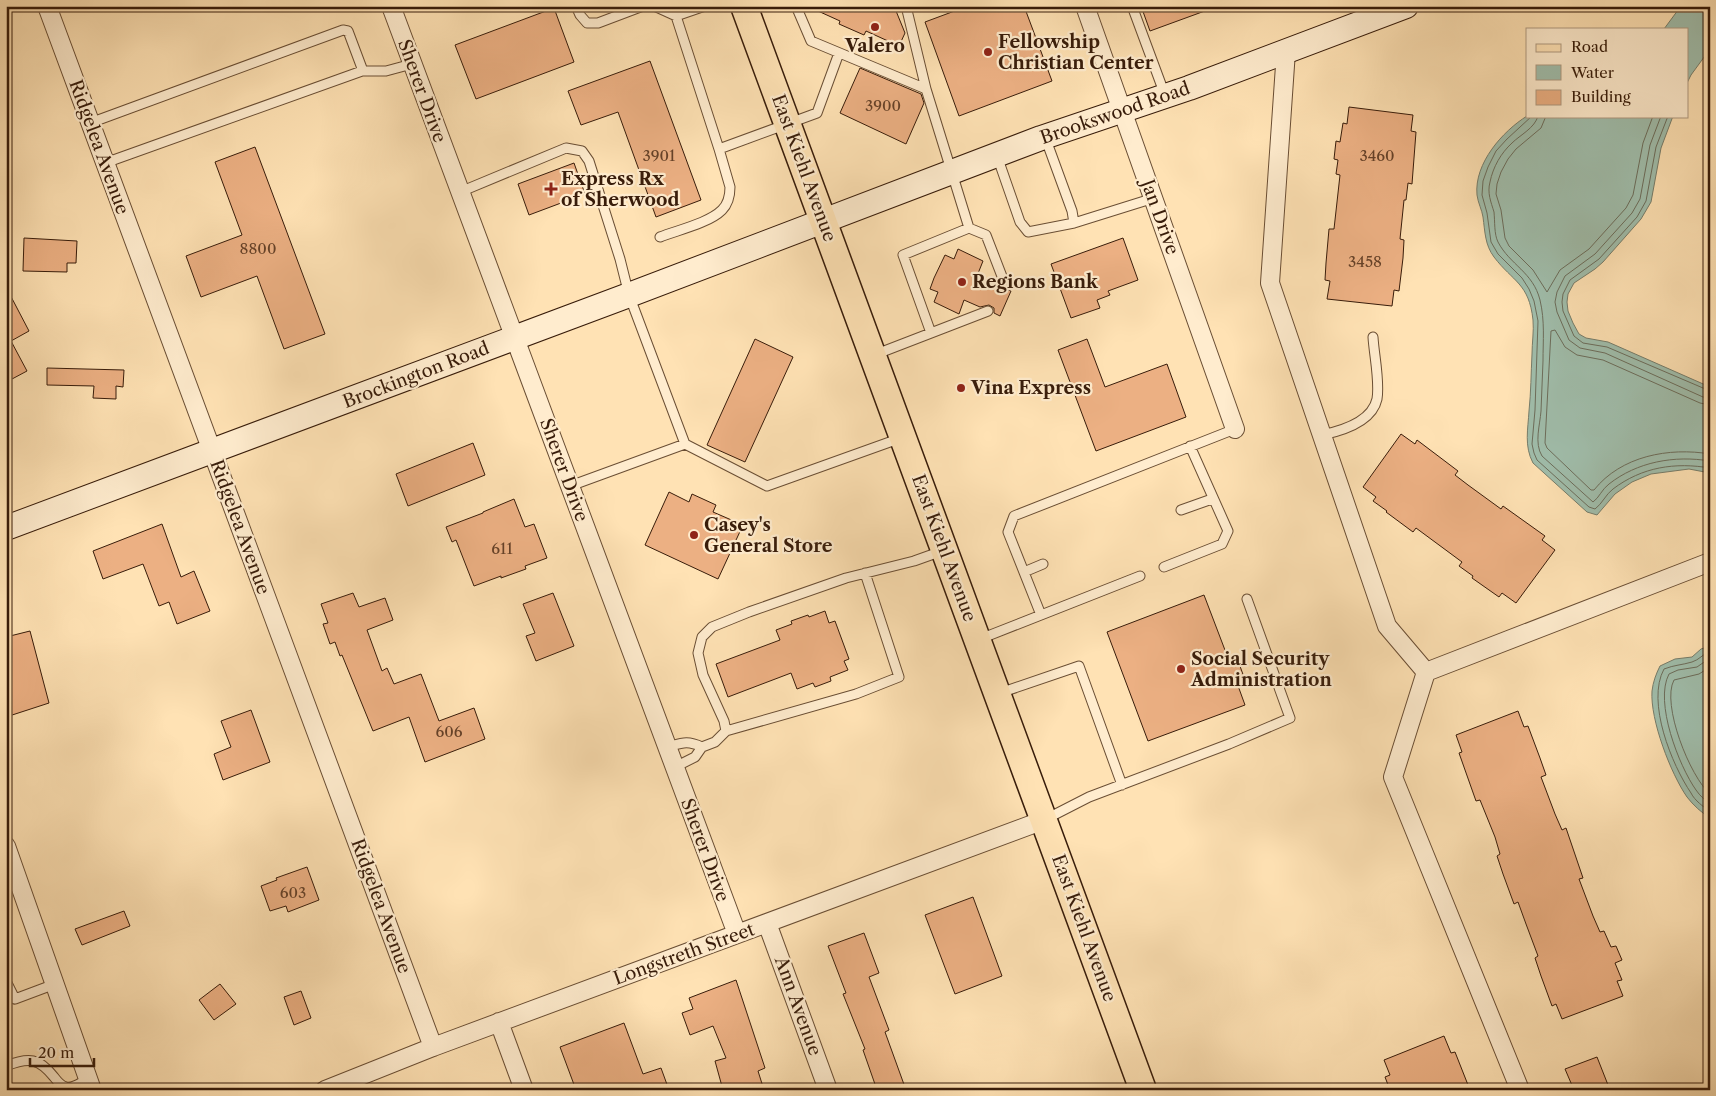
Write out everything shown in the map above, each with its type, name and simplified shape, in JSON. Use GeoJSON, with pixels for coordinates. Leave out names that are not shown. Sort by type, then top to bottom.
{"type":"FeatureCollection","features":[{"type":"Feature","properties":{"kind":"main road","name":"East Kiehl Avenue"},"geometry":{"type":"LineString","coordinates":[[744,6],[1143,1090]]}},
{"type":"Feature","properties":{"kind":"main road","name":"Brookswood Road"},"geometry":{"type":"LineString","coordinates":[[824,222],[996,155],[1165,96],[1406,6]]}},
{"type":"Feature","properties":{"kind":"main road","name":"Brockington Road"},"geometry":{"type":"LineString","coordinates":[[6,528],[824,222]]}},
{"type":"Feature","properties":{"kind":"street","name":"Ridgelea Avenue"},"geometry":{"type":"LineString","coordinates":[[47,6],[433,1047]]}},
{"type":"Feature","properties":{"kind":"street","name":"Sherer Drive"},"geometry":{"type":"LineString","coordinates":[[391,6],[737,934]]}},
{"type":"Feature","properties":{"kind":"street","name":"Jan Drive"},"geometry":{"type":"LineString","coordinates":[[1084,6],[1235,429]]}},
{"type":"Feature","properties":{"kind":"street"},"geometry":{"type":"LineString","coordinates":[[1286,51],[1270,283],[1386,626],[1426,672]]}},
{"type":"Feature","properties":{"kind":"street"},"geometry":{"type":"LineString","coordinates":[[1426,672],[1710,562]]}},
{"type":"Feature","properties":{"kind":"street"},"geometry":{"type":"LineString","coordinates":[[1426,672],[1393,777],[1520,1090]]}},
{"type":"Feature","properties":{"kind":"street","name":"Longstreth Street"},"geometry":{"type":"LineString","coordinates":[[326,1090],[499,1022],[1044,820]]}},
{"type":"Feature","properties":{"kind":"street"},"geometry":{"type":"LineString","coordinates":[[6,846],[90,1084]]}},
{"type":"Feature","properties":{"kind":"street","name":"Ann Avenue"},"geometry":{"type":"LineString","coordinates":[[767,923],[828,1090]]}},
{"type":"Feature","properties":{"kind":"street"},"geometry":{"type":"LineString","coordinates":[[499,1022],[524,1090]]}},
{"type":"Feature","properties":{"kind":"lane"},"geometry":{"type":"LineString","coordinates":[[578,11],[587,23],[598,23],[643,6]]}},
{"type":"Feature","properties":{"kind":"lane"},"geometry":{"type":"LineString","coordinates":[[654,6],[676,16],[706,6]]}},
{"type":"Feature","properties":{"kind":"lane"},"geometry":{"type":"LineString","coordinates":[[660,237],[712,217],[724,208],[730,194],[730,187],[719,149],[676,16],[676,6]]}},
{"type":"Feature","properties":{"kind":"lane"},"geometry":{"type":"LineString","coordinates":[[796,6],[811,41],[926,89]]}},
{"type":"Feature","properties":{"kind":"lane"},"geometry":{"type":"LineString","coordinates":[[906,6],[926,89],[969,228]]}},
{"type":"Feature","properties":{"kind":"lane"},"geometry":{"type":"LineString","coordinates":[[1132,6],[1165,96]]}},
{"type":"Feature","properties":{"kind":"lane"},"geometry":{"type":"LineString","coordinates":[[90,123],[343,30],[348,31],[363,71]]}},
{"type":"Feature","properties":{"kind":"lane"},"geometry":{"type":"LineString","coordinates":[[719,149],[817,114],[839,53]]}},
{"type":"Feature","properties":{"kind":"lane"},"geometry":{"type":"LineString","coordinates":[[105,163],[363,71],[386,71],[412,64]]}},
{"type":"Feature","properties":{"kind":"lane"},"geometry":{"type":"LineString","coordinates":[[1045,137],[1072,211],[1074,224]]}},
{"type":"Feature","properties":{"kind":"lane"},"geometry":{"type":"LineString","coordinates":[[460,192],[566,148],[582,151],[589,160],[620,260],[629,296],[686,444],[767,486],[904,437]]}},
{"type":"Feature","properties":{"kind":"lane"},"geometry":{"type":"LineString","coordinates":[[996,155],[1020,222],[1028,232],[1074,224],[1154,198]]}},
{"type":"Feature","properties":{"kind":"lane"},"geometry":{"type":"LineString","coordinates":[[931,333],[904,254],[969,228],[986,235],[1003,279],[1000,286]]}},
{"type":"Feature","properties":{"kind":"lane"},"geometry":{"type":"LineString","coordinates":[[873,355],[988,311]]}},
{"type":"Feature","properties":{"kind":"lane"},"geometry":{"type":"LineString","coordinates":[[1322,435],[1356,424],[1371,412],[1377,400],[1373,337]]}},
{"type":"Feature","properties":{"kind":"lane"},"geometry":{"type":"LineString","coordinates":[[1041,615],[1008,532],[1014,516],[1235,429]]}},
{"type":"Feature","properties":{"kind":"lane"},"geometry":{"type":"LineString","coordinates":[[570,486],[686,444]]}},
{"type":"Feature","properties":{"kind":"lane"},"geometry":{"type":"LineString","coordinates":[[1164,567],[1222,544],[1228,531],[1212,499],[1190,446]]}},
{"type":"Feature","properties":{"kind":"lane"},"geometry":{"type":"LineString","coordinates":[[1181,510],[1212,499]]}},
{"type":"Feature","properties":{"kind":"lane"},"geometry":{"type":"LineString","coordinates":[[726,731],[724,721],[703,675],[698,653],[702,637],[712,627],[846,578],[914,561],[945,550]]}},
{"type":"Feature","properties":{"kind":"lane"},"geometry":{"type":"LineString","coordinates":[[1024,572],[1043,564]]}},
{"type":"Feature","properties":{"kind":"lane"},"geometry":{"type":"LineString","coordinates":[[675,767],[695,756],[702,747],[715,742],[726,731],[856,694],[899,677],[865,573]]}},
{"type":"Feature","properties":{"kind":"lane"},"geometry":{"type":"LineString","coordinates":[[978,640],[1140,576]]}},
{"type":"Feature","properties":{"kind":"lane"},"geometry":{"type":"LineString","coordinates":[[1044,820],[1089,797],[1229,744],[1290,718],[1247,599]]}},
{"type":"Feature","properties":{"kind":"lane"},"geometry":{"type":"LineString","coordinates":[[998,694],[1079,666],[1122,785]]}},
{"type":"Feature","properties":{"kind":"lane"},"geometry":{"type":"LineString","coordinates":[[667,747],[692,742],[702,747]]}},
{"type":"Feature","properties":{"kind":"lane"},"geometry":{"type":"LineString","coordinates":[[6,981],[15,999],[55,984]]}},
{"type":"Feature","properties":{"kind":"lane"},"geometry":{"type":"LineString","coordinates":[[6,1066],[21,1060],[35,1062],[45,1066],[59,1084],[65,1087],[90,1084]]}},
{"type":"Feature","properties":{"kind":"water"},"geometry":{"type":"Polygon","coordinates":[[[1681,6],[1708,6],[1710,11],[1710,49],[1688,81],[1688,28],[1665,28],[1681,6]]]}},
{"type":"Feature","properties":{"kind":"water"},"geometry":{"type":"Polygon","coordinates":[[[1526,117],[1672,118],[1661,148],[1651,202],[1641,219],[1603,262],[1574,283],[1568,294],[1567,302],[1568,311],[1579,334],[1586,338],[1608,342],[1710,387],[1710,473],[1689,469],[1651,474],[1632,482],[1615,494],[1597,515],[1587,512],[1533,463],[1528,450],[1527,437],[1533,328],[1531,308],[1524,290],[1494,257],[1489,248],[1477,195],[1477,183],[1485,160],[1500,139],[1526,117]]]}},
{"type":"Feature","properties":{"kind":"water"},"geometry":{"type":"Polygon","coordinates":[[[1710,646],[1710,818],[1689,800],[1674,775],[1654,717],[1652,691],[1660,666],[1675,659],[1692,657],[1701,649],[1710,646]]]}},
{"type":"Feature","properties":{"kind":"building","name":"Valero"},"geometry":{"type":"Polygon","coordinates":[[[807,6],[894,6],[905,33],[899,46],[866,31],[864,35],[839,24],[840,21],[807,6]]]}},
{"type":"Feature","properties":{"kind":"building","name":"Fellowship Christian Center"},"geometry":{"type":"Polygon","coordinates":[[[968,6],[1024,6],[1052,81],[959,116],[925,22],[968,6]]]}},
{"type":"Feature","properties":{"kind":"building"},"geometry":{"type":"Polygon","coordinates":[[[1141,6],[1212,6],[1213,8],[1150,31],[1141,6]]]}},
{"type":"Feature","properties":{"kind":"building"},"geometry":{"type":"Polygon","coordinates":[[[554,8],[574,62],[476,99],[455,45],[554,8]]]}},
{"type":"Feature","properties":{"kind":"building"},"geometry":{"type":"Polygon","coordinates":[[[650,61],[701,200],[656,217],[618,112],[581,125],[568,91],[650,61]]]}},
{"type":"Feature","properties":{"kind":"building","name":"Valero"},"geometry":{"type":"Polygon","coordinates":[[[860,68],[921,94],[924,103],[906,144],[840,113],[860,68]]]}},
{"type":"Feature","properties":{"kind":"building"},"geometry":{"type":"Polygon","coordinates":[[[1349,107],[1413,115],[1411,131],[1416,132],[1412,184],[1408,183],[1406,200],[1404,200],[1400,239],[1404,240],[1403,258],[1399,291],[1394,290],[1392,306],[1327,299],[1330,281],[1325,280],[1329,229],[1334,229],[1340,175],[1336,174],[1338,160],[1334,159],[1336,141],[1340,142],[1343,123],[1347,124],[1349,107]]]}},
{"type":"Feature","properties":{"kind":"building"},"geometry":{"type":"Polygon","coordinates":[[[255,147],[325,334],[284,349],[257,276],[201,297],[186,256],[242,235],[215,162],[255,147]]]}},
{"type":"Feature","properties":{"kind":"building","name":"Express Rx of Sherwood"},"geometry":{"type":"Polygon","coordinates":[[[574,163],[585,194],[529,215],[518,184],[574,163]]]}},
{"type":"Feature","properties":{"kind":"building"},"geometry":{"type":"Polygon","coordinates":[[[24,238],[77,241],[76,263],[67,263],[67,272],[23,271],[24,238]]]}},
{"type":"Feature","properties":{"kind":"building"},"geometry":{"type":"Polygon","coordinates":[[[1123,238],[1138,280],[1108,291],[1110,295],[1097,300],[1100,308],[1071,318],[1051,264],[1123,238]]]}},
{"type":"Feature","properties":{"kind":"building","name":"Regions Bank"},"geometry":{"type":"Polygon","coordinates":[[[958,249],[983,261],[977,276],[994,284],[997,292],[1005,289],[1011,291],[1000,316],[994,313],[994,308],[989,305],[980,307],[964,300],[959,314],[934,302],[938,292],[930,289],[934,278],[945,255],[954,259],[958,249]]]}},
{"type":"Feature","properties":{"kind":"building"},"geometry":{"type":"Polygon","coordinates":[[[6,287],[29,331],[11,341],[27,371],[12,379],[6,368],[6,287]]]}},
{"type":"Feature","properties":{"kind":"building"},"geometry":{"type":"Polygon","coordinates":[[[755,339],[793,357],[745,462],[707,445],[755,339]]]}},
{"type":"Feature","properties":{"kind":"building"},"geometry":{"type":"Polygon","coordinates":[[[1087,339],[1105,387],[1167,364],[1186,417],[1096,451],[1058,350],[1087,339]]]}},
{"type":"Feature","properties":{"kind":"building"},"geometry":{"type":"Polygon","coordinates":[[[47,368],[124,370],[123,387],[116,386],[116,399],[93,398],[94,386],[47,385],[47,368]]]}},
{"type":"Feature","properties":{"kind":"building"},"geometry":{"type":"Polygon","coordinates":[[[1401,434],[1415,444],[1417,440],[1458,471],[1455,475],[1468,485],[1501,509],[1503,506],[1545,536],[1542,540],[1555,550],[1516,603],[1502,593],[1499,597],[1472,578],[1473,576],[1459,566],[1462,562],[1416,528],[1413,532],[1386,512],[1373,501],[1376,497],[1363,487],[1401,434]]]}},
{"type":"Feature","properties":{"kind":"building"},"geometry":{"type":"Polygon","coordinates":[[[473,443],[485,475],[408,506],[396,474],[473,443]]]}},
{"type":"Feature","properties":{"kind":"building","name":"Casey's General Store"},"geometry":{"type":"Polygon","coordinates":[[[669,492],[689,502],[692,494],[716,505],[713,512],[743,525],[718,579],[645,545],[669,492]]]}},
{"type":"Feature","properties":{"kind":"building"},"geometry":{"type":"Polygon","coordinates":[[[514,499],[525,527],[534,524],[547,558],[525,566],[526,569],[474,586],[456,540],[452,542],[446,527],[514,499]]]}},
{"type":"Feature","properties":{"kind":"building"},"geometry":{"type":"Polygon","coordinates":[[[162,524],[181,577],[194,571],[210,611],[177,624],[169,602],[159,606],[143,564],[103,579],[93,551],[162,524]]]}},
{"type":"Feature","properties":{"kind":"building"},"geometry":{"type":"Polygon","coordinates":[[[353,593],[359,607],[385,598],[393,620],[367,630],[382,671],[387,668],[394,684],[421,674],[439,721],[474,708],[485,739],[425,762],[409,717],[373,731],[342,655],[340,656],[335,642],[330,644],[323,624],[328,623],[321,604],[353,593]]]}},
{"type":"Feature","properties":{"kind":"building"},"geometry":{"type":"Polygon","coordinates":[[[553,593],[574,646],[536,661],[526,636],[535,633],[523,604],[553,593]]]}},
{"type":"Feature","properties":{"kind":"building","name":"Social Security Administration"},"geometry":{"type":"Polygon","coordinates":[[[1204,595],[1228,658],[1236,655],[1245,680],[1237,683],[1245,705],[1148,741],[1107,632],[1204,595]]]}},
{"type":"Feature","properties":{"kind":"building"},"geometry":{"type":"Polygon","coordinates":[[[825,611],[829,623],[835,621],[849,659],[844,661],[848,670],[830,677],[831,681],[815,687],[813,683],[797,689],[791,673],[728,697],[716,664],[780,640],[776,630],[792,624],[791,621],[825,611]]]}},
{"type":"Feature","properties":{"kind":"building"},"geometry":{"type":"Polygon","coordinates":[[[30,631],[49,703],[6,717],[6,637],[30,631]]]}},
{"type":"Feature","properties":{"kind":"building"},"geometry":{"type":"Polygon","coordinates":[[[251,710],[270,762],[223,780],[214,754],[231,747],[221,721],[251,710]]]}},
{"type":"Feature","properties":{"kind":"building"},"geometry":{"type":"Polygon","coordinates":[[[1518,711],[1524,727],[1528,726],[1540,758],[1546,775],[1541,777],[1555,814],[1562,830],[1566,828],[1583,878],[1579,879],[1593,916],[1600,932],[1604,931],[1611,947],[1616,946],[1622,960],[1615,963],[1622,980],[1617,981],[1623,996],[1562,1019],[1556,1004],[1552,1006],[1535,958],[1538,956],[1518,902],[1514,904],[1497,856],[1500,854],[1495,837],[1480,800],[1476,801],[1459,753],[1462,752],[1456,735],[1518,711]]]}},
{"type":"Feature","properties":{"kind":"building"},"geometry":{"type":"Polygon","coordinates":[[[307,867],[319,900],[288,912],[286,906],[270,911],[261,886],[277,880],[276,878],[307,867]]]}},
{"type":"Feature","properties":{"kind":"building"},"geometry":{"type":"Polygon","coordinates":[[[973,897],[1002,976],[955,994],[925,915],[973,897]]]}},
{"type":"Feature","properties":{"kind":"building"},"geometry":{"type":"Polygon","coordinates":[[[124,911],[130,926],[82,945],[75,929],[124,911]]]}},
{"type":"Feature","properties":{"kind":"building"},"geometry":{"type":"Polygon","coordinates":[[[864,933],[879,973],[869,977],[889,1030],[885,1032],[906,1090],[877,1090],[863,1050],[865,1049],[843,994],[846,993],[828,946],[864,933]]]}},
{"type":"Feature","properties":{"kind":"building"},"geometry":{"type":"Polygon","coordinates":[[[736,980],[765,1068],[758,1071],[764,1090],[723,1090],[715,1061],[726,1058],[713,1026],[690,1035],[682,1013],[693,1009],[689,998],[736,980]]]}},
{"type":"Feature","properties":{"kind":"building"},"geometry":{"type":"Polygon","coordinates":[[[220,984],[236,1004],[214,1020],[199,1000],[220,984]]]}},
{"type":"Feature","properties":{"kind":"building"},"geometry":{"type":"Polygon","coordinates":[[[301,991],[311,1018],[294,1025],[284,997],[301,991]]]}},
{"type":"Feature","properties":{"kind":"building"},"geometry":{"type":"Polygon","coordinates":[[[624,1023],[643,1074],[661,1068],[669,1090],[576,1090],[560,1047],[624,1023]]]}},
{"type":"Feature","properties":{"kind":"building"},"geometry":{"type":"Polygon","coordinates":[[[1444,1036],[1451,1053],[1455,1052],[1470,1090],[1390,1090],[1385,1077],[1390,1075],[1384,1060],[1444,1036]]]}},
{"type":"Feature","properties":{"kind":"building"},"geometry":{"type":"Polygon","coordinates":[[[1597,1057],[1610,1090],[1574,1090],[1565,1069],[1597,1057]]]}},
{"type":"Feature","properties":{"kind":"place","name":"Valero"},"geometry":{"type":"Point","coordinates":[875,27]}},
{"type":"Feature","properties":{"kind":"place","name":"Fellowship Christian Center"},"geometry":{"type":"Point","coordinates":[988,52]}},
{"type":"Feature","properties":{"kind":"place","name":"Express Rx of Sherwood"},"geometry":{"type":"Point","coordinates":[551,189]}},
{"type":"Feature","properties":{"kind":"place","name":"Regions Bank"},"geometry":{"type":"Point","coordinates":[962,282]}},
{"type":"Feature","properties":{"kind":"place","name":"Vina Express"},"geometry":{"type":"Point","coordinates":[961,388]}},
{"type":"Feature","properties":{"kind":"place","name":"Casey's General Store"},"geometry":{"type":"Point","coordinates":[694,535]}},
{"type":"Feature","properties":{"kind":"place","name":"Social Security Administration"},"geometry":{"type":"Point","coordinates":[1181,669]}}]}
